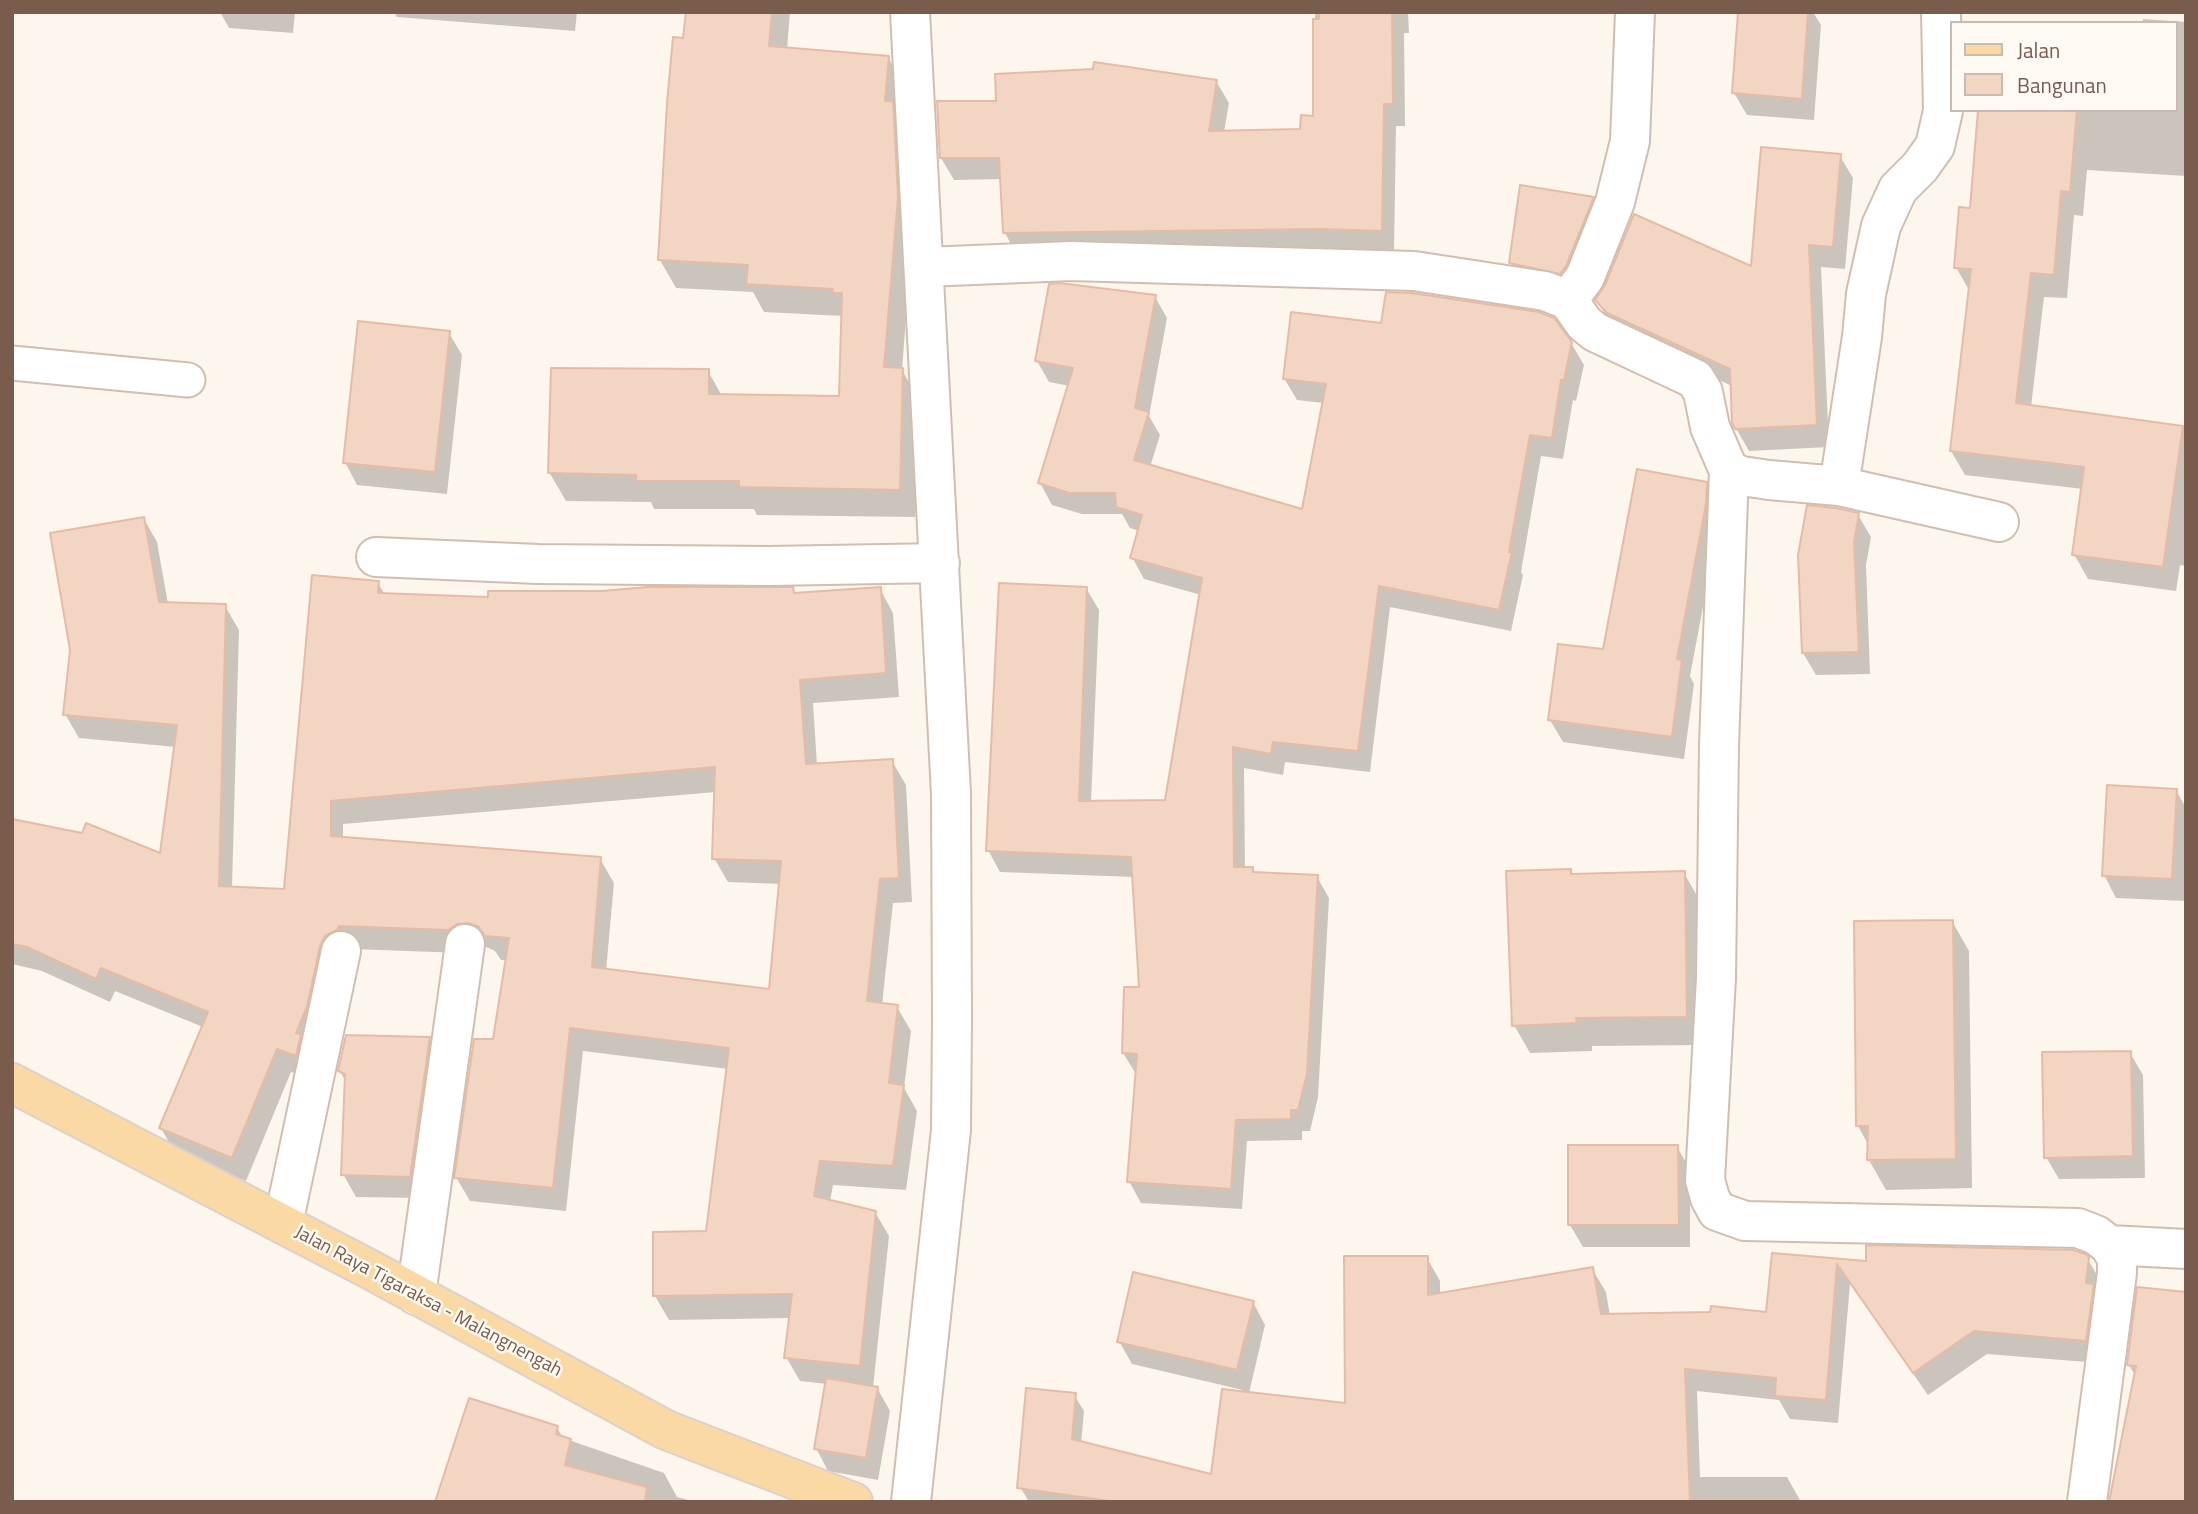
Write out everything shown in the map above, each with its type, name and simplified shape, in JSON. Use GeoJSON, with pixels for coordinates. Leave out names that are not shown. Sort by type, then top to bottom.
{"type":"FeatureCollection","features":[{"type":"Feature","properties":{"kind":"main road","name":"Jalan Raya Tigaraksa - Malangnengah"},"geometry":{"type":"LineString","coordinates":[[12,1083],[416,1294],[666,1430],[853,1502]]}},
{"type":"Feature","properties":{"kind":"street"},"geometry":{"type":"LineString","coordinates":[[910,12],[951,794],[950,1130],[911,1502]]}},
{"type":"Feature","properties":{"kind":"street"},"geometry":{"type":"LineString","coordinates":[[1568,300],[1585,277],[1615,202],[1630,141],[1635,12]]}},
{"type":"Feature","properties":{"kind":"street"},"geometry":{"type":"LineString","coordinates":[[1839,486],[1866,294],[1881,226],[1898,189],[1920,167],[1935,146],[1943,111],[1941,12]]}},
{"type":"Feature","properties":{"kind":"street"},"geometry":{"type":"LineString","coordinates":[[925,267],[1071,261],[1414,271],[1545,291],[1568,300],[1584,323],[1595,332],[1695,379],[1703,393],[1710,427],[1730,471],[1719,747],[1716,978],[1705,1180],[1710,1198],[1717,1210],[1745,1221],[2078,1228],[2096,1234],[2109,1245],[2117,1258],[2117,1273],[2087,1502]]}},
{"type":"Feature","properties":{"kind":"street"},"geometry":{"type":"LineString","coordinates":[[1730,471],[1742,476],[1769,480],[1839,486],[1999,522]]}},
{"type":"Feature","properties":{"kind":"street"},"geometry":{"type":"LineString","coordinates":[[376,557],[538,564],[769,566],[940,563]]}},
{"type":"Feature","properties":{"kind":"street"},"geometry":{"type":"LineString","coordinates":[[416,1294],[465,944]]}},
{"type":"Feature","properties":{"kind":"street"},"geometry":{"type":"LineString","coordinates":[[283,1224],[341,951]]}},
{"type":"Feature","properties":{"kind":"street"},"geometry":{"type":"LineString","coordinates":[[2109,1245],[2186,1249]]}},
{"type":"Feature","properties":{"kind":"lane"},"geometry":{"type":"LineString","coordinates":[[12,363],[188,380]]}},
{"type":"Feature","properties":{"kind":"building"},"geometry":{"type":"Polygon","coordinates":[[[686,12],[772,12],[769,46],[889,56],[885,101],[893,101],[898,197],[884,367],[903,368],[900,490],[739,487],[739,481],[636,481],[636,475],[548,473],[551,368],[709,369],[709,394],[839,396],[842,293],[832,293],[833,289],[746,284],[748,265],[658,260],[673,37],[683,38],[686,12]]]}},
{"type":"Feature","properties":{"kind":"building"},"geometry":{"type":"Polygon","coordinates":[[[1319,12],[1392,12],[1393,104],[1384,104],[1382,231],[1320,229],[1003,233],[999,158],[940,158],[937,101],[996,101],[995,74],[1093,69],[1094,62],[1217,80],[1209,131],[1300,129],[1301,115],[1313,116],[1313,19],[1319,19],[1319,12]]]}},
{"type":"Feature","properties":{"kind":"building"},"geometry":{"type":"Polygon","coordinates":[[[1738,12],[1808,12],[1802,99],[1732,93],[1738,12]]]}},
{"type":"Feature","properties":{"kind":"building"},"geometry":{"type":"Polygon","coordinates":[[[1978,112],[2077,112],[2070,192],[2061,191],[2054,275],[2031,273],[2016,403],[2183,426],[2163,567],[2072,555],[2084,467],[1950,451],[1971,269],[1954,268],[1959,207],[1970,208],[1978,112]]]}},
{"type":"Feature","properties":{"kind":"building"},"geometry":{"type":"Polygon","coordinates":[[[1761,147],[1841,154],[1833,247],[1809,245],[1817,425],[1735,429],[1732,423],[1730,369],[1607,313],[1595,300],[1605,285],[1634,214],[1751,266],[1761,147]]]}},
{"type":"Feature","properties":{"kind":"building"},"geometry":{"type":"Polygon","coordinates":[[[1520,185],[1594,197],[1566,266],[1560,274],[1509,263],[1520,185]]]}},
{"type":"Feature","properties":{"kind":"building"},"geometry":{"type":"Polygon","coordinates":[[[1049,284],[1156,295],[1135,408],[1149,412],[1134,460],[1302,509],[1326,384],[1283,379],[1291,312],[1381,323],[1386,292],[1412,293],[1539,312],[1554,318],[1572,342],[1564,380],[1561,380],[1552,438],[1530,435],[1509,552],[1512,552],[1499,610],[1379,586],[1358,751],[1273,742],[1271,754],[1233,747],[1234,867],[1253,867],[1253,872],[1318,875],[1307,1074],[1298,1110],[1291,1110],[1291,1119],[1236,1120],[1231,1189],[1127,1182],[1137,1054],[1122,1053],[1124,987],[1139,987],[1131,857],[986,851],[999,583],[1087,587],[1079,801],[1165,800],[1202,578],[1130,558],[1142,515],[1116,507],[1115,493],[1069,493],[1038,483],[1073,368],[1035,361],[1049,284]]]}},
{"type":"Feature","properties":{"kind":"building"},"geometry":{"type":"Polygon","coordinates":[[[358,321],[450,331],[435,472],[343,463],[358,321]]]}},
{"type":"Feature","properties":{"kind":"building"},"geometry":{"type":"Polygon","coordinates":[[[1637,469],[1707,482],[1706,504],[1677,659],[1682,660],[1672,737],[1548,720],[1558,644],[1603,649],[1637,469]]]}},
{"type":"Feature","properties":{"kind":"building"},"geometry":{"type":"Polygon","coordinates":[[[1807,505],[1859,513],[1854,542],[1859,652],[1802,653],[1798,555],[1807,505]]]}},
{"type":"Feature","properties":{"kind":"building"},"geometry":{"type":"Polygon","coordinates":[[[144,517],[159,602],[226,604],[219,886],[284,889],[312,575],[379,581],[378,593],[488,597],[488,591],[793,587],[794,593],[881,587],[886,673],[800,680],[806,764],[893,759],[899,878],[880,879],[867,1001],[898,1005],[889,1083],[904,1085],[893,1166],[820,1161],[814,1196],[876,1211],[860,1366],[784,1358],[792,1294],[653,1296],[653,1232],[706,1231],[729,1048],[570,1028],[553,1188],[454,1178],[474,1039],[493,1039],[509,938],[485,936],[479,927],[469,923],[457,924],[448,930],[339,926],[325,936],[320,946],[307,1007],[296,1033],[301,1034],[296,1056],[277,1049],[232,1158],[159,1128],[208,1012],[101,968],[96,979],[27,947],[12,944],[12,819],[82,833],[86,823],[160,853],[177,725],[63,715],[70,650],[50,533],[144,517]],[[715,767],[331,801],[331,836],[601,857],[592,967],[769,989],[781,861],[712,859],[715,767]]]}},
{"type":"Feature","properties":{"kind":"building"},"geometry":{"type":"Polygon","coordinates":[[[2107,785],[2177,789],[2172,879],[2102,876],[2107,785]]]}},
{"type":"Feature","properties":{"kind":"building"},"geometry":{"type":"Polygon","coordinates":[[[1571,869],[1571,874],[1685,871],[1687,1017],[1576,1018],[1577,1023],[1512,1026],[1506,871],[1571,869]]]}},
{"type":"Feature","properties":{"kind":"building"},"geometry":{"type":"Polygon","coordinates":[[[1953,920],[1956,1159],[1867,1160],[1868,1126],[1856,1126],[1854,921],[1953,920]]]}},
{"type":"Feature","properties":{"kind":"building"},"geometry":{"type":"Polygon","coordinates":[[[346,1035],[430,1037],[410,1177],[341,1175],[345,1074],[338,1071],[346,1035]]]}},
{"type":"Feature","properties":{"kind":"building"},"geometry":{"type":"Polygon","coordinates":[[[2131,1051],[2133,1156],[2044,1158],[2042,1052],[2131,1051]]]}},
{"type":"Feature","properties":{"kind":"building"},"geometry":{"type":"Polygon","coordinates":[[[1568,1145],[1678,1145],[1679,1225],[1568,1225],[1568,1145]]]}},
{"type":"Feature","properties":{"kind":"building"},"geometry":{"type":"Polygon","coordinates":[[[1866,1245],[2074,1250],[2085,1254],[2089,1257],[2086,1283],[2094,1284],[2086,1341],[1974,1331],[1913,1373],[1837,1264],[1826,1400],[1775,1396],[1776,1378],[1685,1369],[1690,1502],[1117,1502],[1017,1488],[1026,1388],[1076,1393],[1072,1439],[1211,1474],[1222,1389],[1345,1403],[1344,1256],[1428,1256],[1428,1295],[1593,1267],[1601,1314],[1710,1312],[1711,1306],[1766,1312],[1772,1253],[1866,1261],[1866,1245]]]}},
{"type":"Feature","properties":{"kind":"building"},"geometry":{"type":"Polygon","coordinates":[[[1133,1272],[1254,1301],[1237,1370],[1117,1342],[1133,1272]]]}},
{"type":"Feature","properties":{"kind":"building"},"geometry":{"type":"Polygon","coordinates":[[[2137,1287],[2186,1292],[2186,1502],[2109,1502],[2136,1366],[2127,1365],[2137,1287]]]}},
{"type":"Feature","properties":{"kind":"building"},"geometry":{"type":"Polygon","coordinates":[[[826,1378],[878,1387],[866,1458],[814,1449],[826,1378]]]}},
{"type":"Feature","properties":{"kind":"building"},"geometry":{"type":"Polygon","coordinates":[[[469,1398],[558,1426],[556,1434],[571,1439],[565,1465],[647,1487],[645,1502],[435,1502],[469,1398]]]}}]}
